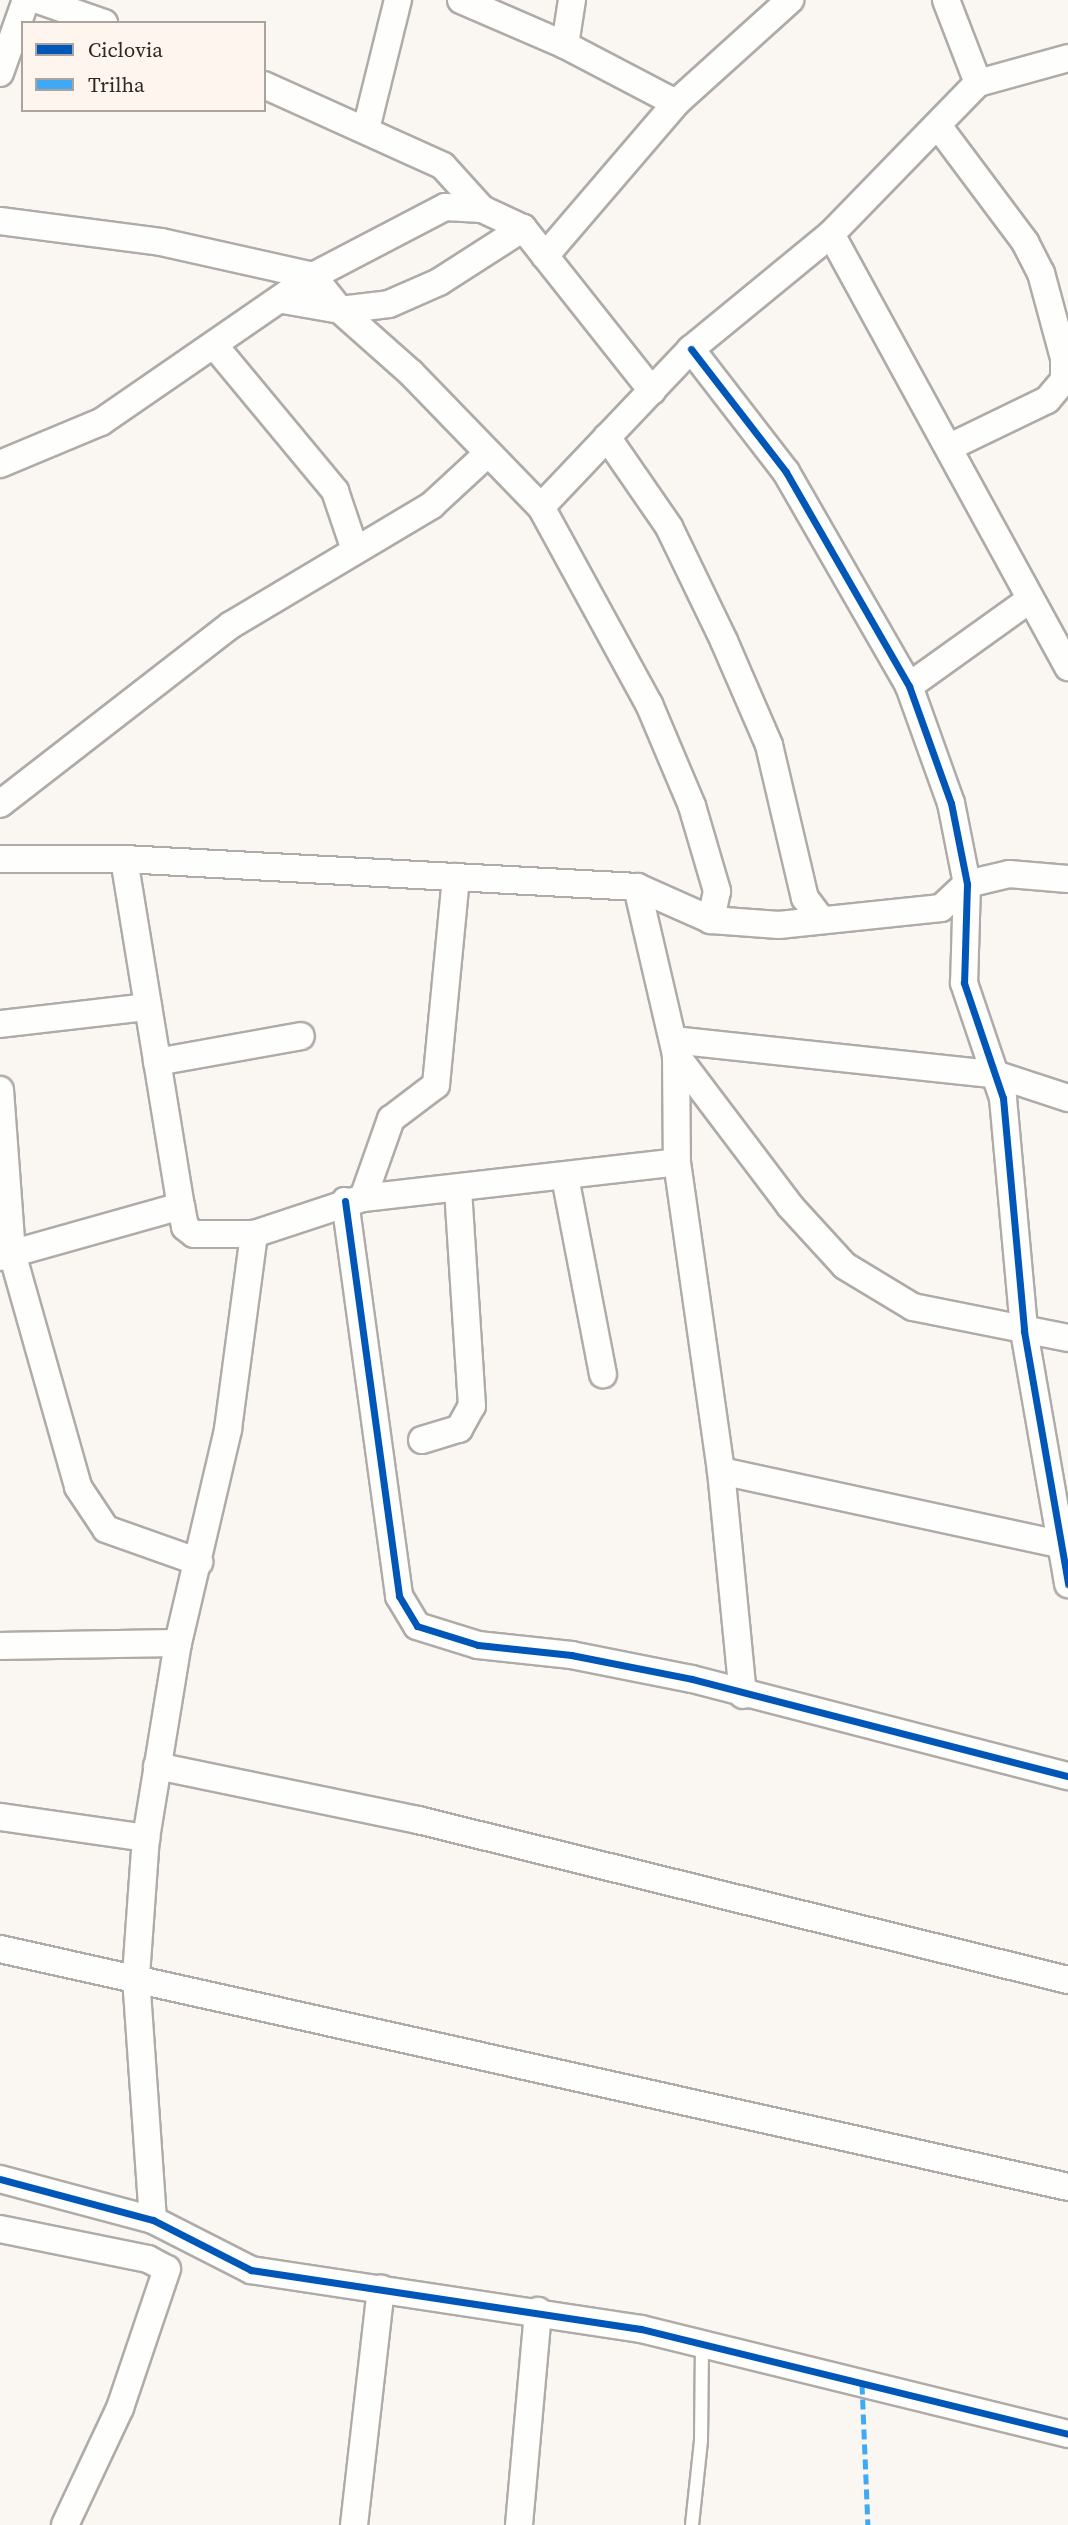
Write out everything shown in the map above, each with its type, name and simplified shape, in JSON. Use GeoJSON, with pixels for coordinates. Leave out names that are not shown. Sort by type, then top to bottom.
{"type":"FeatureCollection","features":[{"type":"Feature","properties":{"kind":"street"},"geometry":{"type":"LineString","coordinates":[[0,73],[26,0]]}},
{"type":"Feature","properties":{"kind":"street"},"geometry":{"type":"LineString","coordinates":[[38,0],[98,21]]}},
{"type":"Feature","properties":{"kind":"street"},"geometry":{"type":"LineString","coordinates":[[366,129],[398,0]]}},
{"type":"Feature","properties":{"kind":"street"},"geometry":{"type":"LineString","coordinates":[[461,0],[565,45],[676,103]]}},
{"type":"Feature","properties":{"kind":"street"},"geometry":{"type":"LineString","coordinates":[[565,45],[572,0]]}},
{"type":"Feature","properties":{"kind":"street"},"geometry":{"type":"LineString","coordinates":[[545,256],[676,103],[790,0]]}},
{"type":"Feature","properties":{"kind":"street"},"geometry":{"type":"LineString","coordinates":[[946,0],[978,83]]}},
{"type":"Feature","properties":{"kind":"street"},"geometry":{"type":"LineString","coordinates":[[541,507],[691,349],[831,234],[939,127],[978,83],[1068,58]]}},
{"type":"Feature","properties":{"kind":"street"},"geometry":{"type":"LineString","coordinates":[[266,86],[443,166],[482,209]]}},
{"type":"Feature","properties":{"kind":"street"},"geometry":{"type":"LineString","coordinates":[[939,127],[1025,242],[1041,273],[1065,358],[1064,380],[1047,400],[952,446]]}},
{"type":"Feature","properties":{"kind":"street"},"geometry":{"type":"LineString","coordinates":[[0,464],[102,422],[313,276],[445,207],[482,209],[523,228],[652,391]]}},
{"type":"Feature","properties":{"kind":"street"},"geometry":{"type":"LineString","coordinates":[[0,221],[161,242],[313,276],[340,310],[411,373],[541,507],[649,704],[687,793],[717,891],[711,920]]}},
{"type":"Feature","properties":{"kind":"street"},"geometry":{"type":"LineString","coordinates":[[282,300],[340,310],[401,298],[523,228]]}},
{"type":"Feature","properties":{"kind":"street"},"geometry":{"type":"LineString","coordinates":[[831,234],[952,446],[1029,600],[1068,667]]}},
{"type":"Feature","properties":{"kind":"street"},"geometry":{"type":"LineString","coordinates":[[214,345],[335,491],[354,547]]}},
{"type":"Feature","properties":{"kind":"street"},"geometry":{"type":"LineString","coordinates":[[691,349],[786,472],[909,686],[951,803],[967,884],[964,983],[998,1075],[1024,1331],[1064,1546],[1068,1584]]}},
{"type":"Feature","properties":{"kind":"street"},"geometry":{"type":"LineString","coordinates":[[607,438],[669,527],[724,641],[769,745],[805,898],[821,919]]}},
{"type":"Feature","properties":{"kind":"street"},"geometry":{"type":"LineString","coordinates":[[0,804],[231,625],[354,547],[432,505],[487,454]]}},
{"type":"Feature","properties":{"kind":"street"},"geometry":{"type":"LineString","coordinates":[[909,686],[1029,600]]}},
{"type":"Feature","properties":{"kind":"street"},"geometry":{"type":"LineString","coordinates":[[0,859],[124,859],[637,887],[711,920],[779,925],[941,908],[967,884],[1009,874],[1068,879]]}},
{"type":"Feature","properties":{"kind":"street"},"geometry":{"type":"LineString","coordinates":[[124,859],[181,1206],[185,1227],[194,1234],[254,1234],[354,1200],[458,1191],[677,1162]]}},
{"type":"Feature","properties":{"kind":"street"},"geometry":{"type":"LineString","coordinates":[[456,877],[436,1085],[391,1119],[354,1200],[399,1596],[417,1626],[478,1645],[637,1667],[1068,1776]]}},
{"type":"Feature","properties":{"kind":"street"},"geometry":{"type":"LineString","coordinates":[[637,887],[675,1047],[677,1162],[721,1471],[743,1695]]}},
{"type":"Feature","properties":{"kind":"street"},"geometry":{"type":"LineString","coordinates":[[0,1024],[148,1007]]}},
{"type":"Feature","properties":{"kind":"street"},"geometry":{"type":"LineString","coordinates":[[157,1062],[301,1036]]}},
{"type":"Feature","properties":{"kind":"street"},"geometry":{"type":"LineString","coordinates":[[675,1047],[998,1075],[1068,1098]]}},
{"type":"Feature","properties":{"kind":"street"},"geometry":{"type":"LineString","coordinates":[[675,1047],[790,1206],[845,1266],[913,1307],[1068,1338]]}},
{"type":"Feature","properties":{"kind":"street"},"geometry":{"type":"LineString","coordinates":[[0,1090],[6,1255],[78,1487],[90,1510],[106,1529],[199,1562]]}},
{"type":"Feature","properties":{"kind":"street"},"geometry":{"type":"LineString","coordinates":[[565,1177],[603,1374]]}},
{"type":"Feature","properties":{"kind":"street"},"geometry":{"type":"LineString","coordinates":[[422,1440],[458,1429],[472,1406],[458,1191]]}},
{"type":"Feature","properties":{"kind":"street"},"geometry":{"type":"LineString","coordinates":[[6,1255],[181,1206]]}},
{"type":"Feature","properties":{"kind":"street"},"geometry":{"type":"LineString","coordinates":[[153,2220],[136,1976],[146,1838],[178,1643],[228,1429],[254,1234]]}},
{"type":"Feature","properties":{"kind":"street"},"geometry":{"type":"LineString","coordinates":[[721,1471],[1064,1546]]}},
{"type":"Feature","properties":{"kind":"street"},"geometry":{"type":"LineString","coordinates":[[0,1646],[178,1643]]}},
{"type":"Feature","properties":{"kind":"street"},"geometry":{"type":"LineString","coordinates":[[157,1766],[418,1820],[1068,1980]]}},
{"type":"Feature","properties":{"kind":"street"},"geometry":{"type":"LineString","coordinates":[[0,1817],[146,1838]]}},
{"type":"Feature","properties":{"kind":"street"},"geometry":{"type":"LineString","coordinates":[[0,1949],[136,1976],[1068,2187]]}},
{"type":"Feature","properties":{"kind":"street"},"geometry":{"type":"LineString","coordinates":[[0,2179],[153,2220],[251,2270],[538,2311],[702,2342],[1068,2434]]}},
{"type":"Feature","properties":{"kind":"street"},"geometry":{"type":"LineString","coordinates":[[0,2229],[148,2259],[167,2269],[120,2408],[65,2525]]}},
{"type":"Feature","properties":{"kind":"street"},"geometry":{"type":"LineString","coordinates":[[354,2525],[381,2289]]}},
{"type":"Feature","properties":{"kind":"street"},"geometry":{"type":"LineString","coordinates":[[519,2525],[538,2311]]}},
{"type":"Feature","properties":{"kind":"lane"},"geometry":{"type":"LineString","coordinates":[[692,2525],[701,2441],[702,2342]]}},
{"type":"Feature","properties":{"kind":"marked path"},"geometry":{"type":"LineString","coordinates":[[862,2384],[868,2525]]}},
{"type":"Feature","properties":{"kind":"cycle path"},"geometry":{"type":"LineString","coordinates":[[691,349],[786,472],[909,686],[951,803],[967,884],[964,983],[1003,1098],[1024,1331],[1068,1584]]}},
{"type":"Feature","properties":{"kind":"cycle path"},"geometry":{"type":"LineString","coordinates":[[345,1201],[399,1596],[417,1626],[478,1645],[571,1655],[692,1679],[1068,1776]]}},
{"type":"Feature","properties":{"kind":"cycle path"},"geometry":{"type":"LineString","coordinates":[[0,2179],[153,2220],[251,2270],[641,2329],[1068,2434]]}}]}
